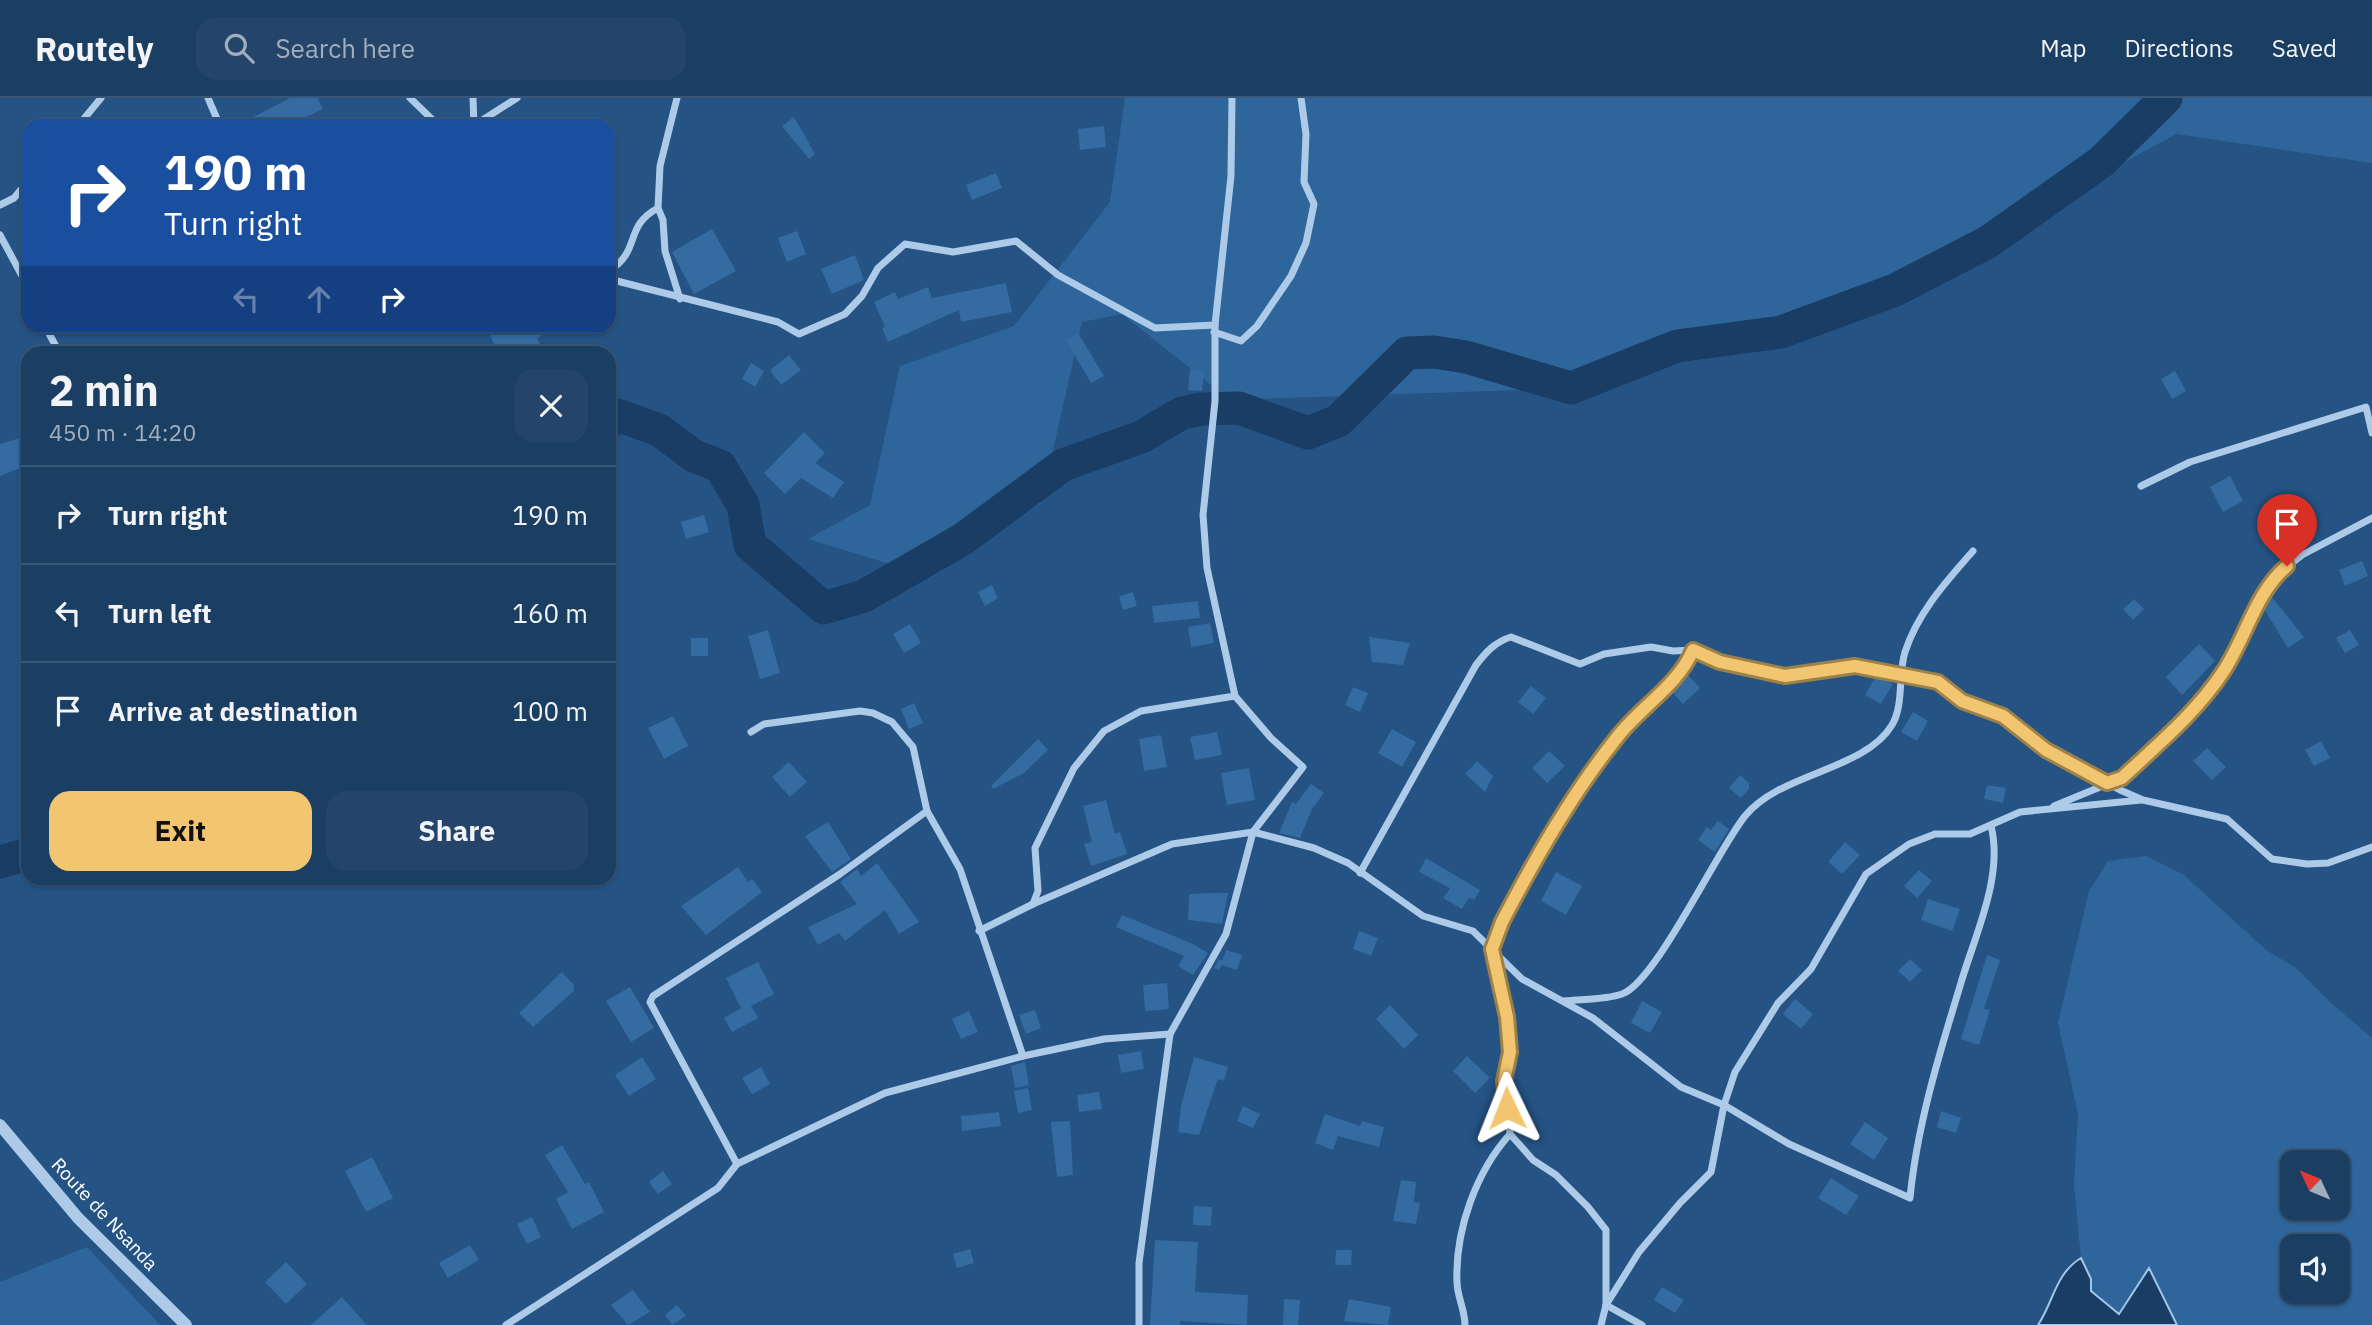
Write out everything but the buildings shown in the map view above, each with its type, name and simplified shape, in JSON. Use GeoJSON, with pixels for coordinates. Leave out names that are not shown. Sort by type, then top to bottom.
{"type":"FeatureCollection","features":[{"type":"Feature","properties":{"kind":"street"},"geometry":{"type":"LineString","coordinates":[[84,119],[101,98]]}},
{"type":"Feature","properties":{"kind":"street"},"geometry":{"type":"LineString","coordinates":[[208,98],[217,119]]}},
{"type":"Feature","properties":{"kind":"street"},"geometry":{"type":"LineString","coordinates":[[410,98],[432,119]]}},
{"type":"Feature","properties":{"kind":"street"},"geometry":{"type":"LineString","coordinates":[[473,98],[474,119]]}},
{"type":"Feature","properties":{"kind":"street"},"geometry":{"type":"LineString","coordinates":[[485,119],[517,98]]}},
{"type":"Feature","properties":{"kind":"street"},"geometry":{"type":"LineString","coordinates":[[677,98],[660,166],[658,208],[663,220],[665,250],[680,299]]}},
{"type":"Feature","properties":{"kind":"street"},"geometry":{"type":"LineString","coordinates":[[1139,1325],[1139,1264],[1170,1034],[1226,934],[1253,832],[1303,767],[1271,738],[1235,696],[1207,568],[1204,528],[1215,401],[1214,329],[1231,176],[1232,98]]}},
{"type":"Feature","properties":{"kind":"street"},"geometry":{"type":"LineString","coordinates":[[616,281],[778,322],[799,334],[845,314],[862,296],[878,268],[905,244],[953,253],[1016,241],[1058,275],[1155,328],[1214,329],[1241,341],[1292,276],[1306,243],[1314,204],[1304,182],[1306,134],[1301,98]]}},
{"type":"Feature","properties":{"kind":"street"},"geometry":{"type":"LineString","coordinates":[[0,205],[14,198],[21,190]]}},
{"type":"Feature","properties":{"kind":"street"},"geometry":{"type":"LineString","coordinates":[[616,265],[629,254],[639,221],[658,208]]}},
{"type":"Feature","properties":{"kind":"street"},"geometry":{"type":"LineString","coordinates":[[0,235],[21,274]]}},
{"type":"Feature","properties":{"kind":"street"},"geometry":{"type":"LineString","coordinates":[[2141,486],[2190,462],[2366,407],[2372,432]]}},
{"type":"Feature","properties":{"kind":"street"},"geometry":{"type":"LineString","coordinates":[[2050,808],[2122,778],[2213,688],[2233,658],[2273,578],[2302,555],[2372,518]]}},
{"type":"Feature","properties":{"kind":"street"},"geometry":{"type":"LineString","coordinates":[[1563,1001],[1624,994],[1653,965],[1745,816],[1768,794],[1791,781],[1826,770],[1884,735],[1893,723],[1905,653],[1928,603],[1972,551]]}},
{"type":"Feature","properties":{"kind":"street"},"geometry":{"type":"LineString","coordinates":[[1360,873],[1476,665],[1500,641],[1511,637],[1580,664],[1632,647],[1693,650],[1720,662],[1785,676],[1855,666],[1938,682],[1962,701],[2003,716],[2046,750],[2107,783],[2143,800],[2227,819],[2272,859],[2307,864],[2328,863],[2372,847]]}},
{"type":"Feature","properties":{"kind":"street"},"geometry":{"type":"LineString","coordinates":[[1601,1325],[1606,1305],[1606,1230],[1588,1207],[1556,1175],[1533,1160],[1510,1134],[1504,1081],[1510,1052],[1509,1041],[1492,949],[1502,922],[1521,887],[1588,775],[1621,733],[1673,681],[1693,650]]}},
{"type":"Feature","properties":{"kind":"street"},"geometry":{"type":"LineString","coordinates":[[1033,904],[1038,891],[1035,848],[1074,768],[1104,731],[1116,722],[1141,711],[1235,696]]}},
{"type":"Feature","properties":{"kind":"street"},"geometry":{"type":"LineString","coordinates":[[751,732],[764,724],[860,711],[892,722],[913,747],[927,811],[960,869],[1023,1056]]}},
{"type":"Feature","properties":{"kind":"street"},"geometry":{"type":"LineString","coordinates":[[1606,1305],[1639,1252],[1711,1172],[1724,1105],[1742,1061],[1778,1003],[1811,969],[1866,874],[1909,844],[1935,834],[1970,834],[2011,815],[2050,808],[2143,800]]}},
{"type":"Feature","properties":{"kind":"street"},"geometry":{"type":"LineString","coordinates":[[737,1164],[650,1002],[653,996],[839,874],[927,811]]}},
{"type":"Feature","properties":{"kind":"street"},"geometry":{"type":"LineString","coordinates":[[979,931],[1033,904],[1172,844],[1253,832],[1336,856],[1423,916],[1473,931],[1522,979],[1622,1038],[1681,1087],[1724,1105],[1789,1144],[1910,1198],[1914,1159],[1951,1014],[1990,886],[1995,843],[1991,826]]}},
{"type":"Feature","properties":{"kind":"street"},"geometry":{"type":"LineString","coordinates":[[506,1325],[718,1188],[737,1164],[885,1093],[1023,1056],[1104,1040],[1170,1034]]}},
{"type":"Feature","properties":{"kind":"street","name":"Route de Nsanda"},"geometry":{"type":"LineString","coordinates":[[0,1125],[78,1218],[186,1325]]}},
{"type":"Feature","properties":{"kind":"street"},"geometry":{"type":"LineString","coordinates":[[1465,1325],[1457,1283],[1466,1218],[1485,1166],[1510,1134]]}},
{"type":"Feature","properties":{"kind":"street"},"geometry":{"type":"LineString","coordinates":[[1606,1305],[1642,1325]]}},
{"type":"Feature","properties":{"kind":"shaded area"},"geometry":{"type":"Polygon","coordinates":[[[1125,98],[2372,98],[2372,163],[2176,134],[1924,272],[1606,387],[1230,400],[1122,314],[1082,322],[1041,503],[932,577],[808,539],[870,505],[900,366],[1014,326],[1110,202],[1125,98]]]}},
{"type":"Feature","properties":{"kind":"shaded area"},"geometry":{"type":"Polygon","coordinates":[[[2146,856],[2184,875],[2266,950],[2296,968],[2372,1038],[2372,1325],[2177,1325],[2149,1269],[2119,1314],[2091,1291],[2091,1279],[2081,1258],[2074,1185],[2078,1114],[2058,1023],[2089,891],[2108,861],[2146,856]]]}},
{"type":"Feature","properties":{"kind":"shaded area"},"geometry":{"type":"Polygon","coordinates":[[[87,1247],[160,1325],[0,1325],[0,1282],[87,1247]]]}},
{"type":"Feature","properties":{"kind":"shaded area"},"geometry":{"type":"Polygon","coordinates":[[[2081,1258],[2091,1279],[2091,1291],[2119,1314],[2149,1268],[2177,1325],[2038,1325],[2060,1280],[2072,1264],[2081,1258]]]}},
{"type":"Feature","properties":{"kind":"waterway"},"geometry":{"type":"LineString","coordinates":[[616,416],[659,430],[694,456],[720,466],[743,505],[750,545],[824,608],[864,596],[963,539],[1063,465],[1141,437],[1182,413],[1202,409],[1239,408],[1308,433],[1338,421],[1407,353],[1434,352],[1466,357],[1571,388],[1677,346],[1781,332],[1895,290],[1988,242],[2101,162],[2166,98]]}},
{"type":"Feature","properties":{"kind":"waterway"},"geometry":{"type":"LineString","coordinates":[[0,862],[21,856]]}},
{"type":"Feature","properties":{"kind":"route"},"geometry":{"type":"LineString","coordinates":[[1507,1108],[1504,1081],[1510,1052],[1507,1017],[1492,949],[1502,922],[1588,775],[1621,733],[1673,681],[1693,650],[1720,662],[1785,676],[1855,666],[1938,682],[1962,701],[2003,716],[2046,750],[2107,783],[2122,778],[2213,688],[2233,658],[2273,578],[2287,566]]}}]}
